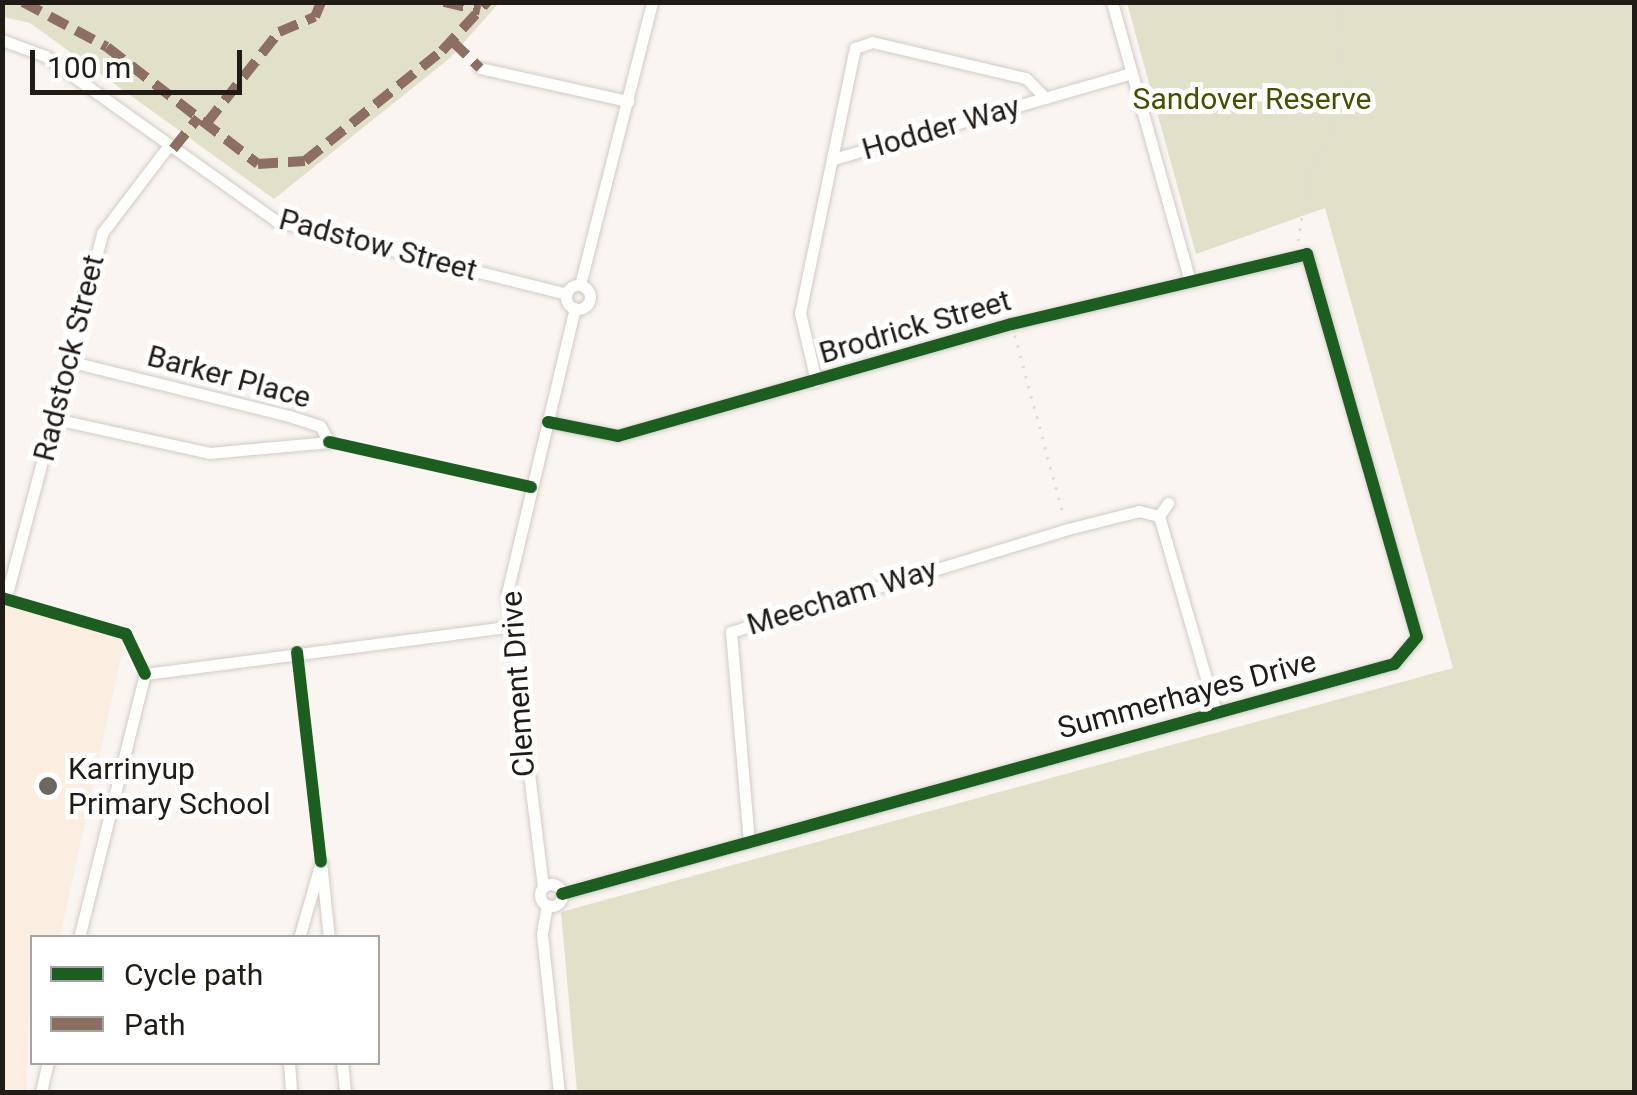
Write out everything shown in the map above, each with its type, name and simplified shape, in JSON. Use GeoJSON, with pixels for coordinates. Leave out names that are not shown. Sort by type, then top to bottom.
{"type":"FeatureCollection","features":[{"type":"Feature","properties":{"kind":"street"},"geometry":{"type":"LineString","coordinates":[[575,308],[566,294],[580,285],[652,2]]}},
{"type":"Feature","properties":{"kind":"street"},"geometry":{"type":"LineString","coordinates":[[1112,2],[1190,277]]}},
{"type":"Feature","properties":{"kind":"street","name":"Padstow Street"},"geometry":{"type":"LineString","coordinates":[[2,40],[45,56],[276,221],[566,294]]}},
{"type":"Feature","properties":{"kind":"street","name":"Hodder Way"},"geometry":{"type":"LineString","coordinates":[[816,381],[800,313],[862,42],[1026,78],[1045,98]]}},
{"type":"Feature","properties":{"kind":"street"},"geometry":{"type":"LineString","coordinates":[[480,68],[628,101]]}},
{"type":"Feature","properties":{"kind":"street","name":"Hodder Way"},"geometry":{"type":"LineString","coordinates":[[837,158],[1131,73]]}},
{"type":"Feature","properties":{"kind":"street","name":"Radstock Street"},"geometry":{"type":"LineString","coordinates":[[8,590],[102,233],[168,145]]}},
{"type":"Feature","properties":{"kind":"street","name":"Brodrick Street"},"geometry":{"type":"LineString","coordinates":[[548,422],[618,436],[1012,324],[1297,253]]}},
{"type":"Feature","properties":{"kind":"street","name":"Summerhayes Drive"},"geometry":{"type":"LineString","coordinates":[[562,894],[1394,664],[1417,637],[1313,260],[1297,253]]}},
{"type":"Feature","properties":{"kind":"street","name":"Clement Drive"},"geometry":{"type":"LineString","coordinates":[[547,906],[507,627],[513,560],[575,308],[590,298],[580,285]]}},
{"type":"Feature","properties":{"kind":"street","name":"Barker Place"},"geometry":{"type":"LineString","coordinates":[[54,419],[209,453],[329,442],[320,426],[289,416],[69,362]]}},
{"type":"Feature","properties":{"kind":"street"},"geometry":{"type":"LineString","coordinates":[[1168,503],[1159,516],[1216,712]]}},
{"type":"Feature","properties":{"kind":"street","name":"Meecham Way"},"geometry":{"type":"LineString","coordinates":[[750,842],[731,632],[1068,529],[1139,511],[1159,516]]}},
{"type":"Feature","properties":{"kind":"street"},"geometry":{"type":"LineString","coordinates":[[80,935],[145,674],[507,627]]}},
{"type":"Feature","properties":{"kind":"street"},"geometry":{"type":"LineString","coordinates":[[300,935],[321,862],[328,935]]}},
{"type":"Feature","properties":{"kind":"street"},"geometry":{"type":"LineString","coordinates":[[543,887],[562,894]]}},
{"type":"Feature","properties":{"kind":"street"},"geometry":{"type":"LineString","coordinates":[[559,1092],[542,934],[547,906],[562,894]]}},
{"type":"Feature","properties":{"kind":"street"},"geometry":{"type":"LineString","coordinates":[[40,1092],[47,1065]]}},
{"type":"Feature","properties":{"kind":"street"},"geometry":{"type":"LineString","coordinates":[[289,1065],[291,1092]]}},
{"type":"Feature","properties":{"kind":"street"},"geometry":{"type":"LineString","coordinates":[[342,1065],[345,1092]]}},
{"type":"Feature","properties":{"kind":"path"},"geometry":{"type":"LineString","coordinates":[[1297,253],[1308,172],[1347,104],[1336,2]]}},
{"type":"Feature","properties":{"kind":"path"},"geometry":{"type":"LineString","coordinates":[[1012,324],[1068,529]]}},
{"type":"Feature","properties":{"kind":"shaded area","name":"Karrinyup Primary School"},"geometry":{"type":"Polygon","coordinates":[[[2,600],[126,634],[60,935],[30,935],[26,1092],[2,1092],[2,600]]]}},
{"type":"Feature","properties":{"kind":"green space"},"geometry":{"type":"Polygon","coordinates":[[[2,3],[499,3],[450,58],[274,199],[30,23],[3,17],[2,3]]]}},
{"type":"Feature","properties":{"kind":"green space","name":"Sandover Reserve"},"geometry":{"type":"Polygon","coordinates":[[[1127,3],[1634,3],[1634,1092],[577,1092],[561,912],[1453,668],[1325,208],[1196,254],[1127,3]]]}},
{"type":"Feature","properties":{"kind":"marked path"},"geometry":{"type":"LineString","coordinates":[[23,2],[107,47],[258,164],[305,161],[442,51],[487,2]]}},
{"type":"Feature","properties":{"kind":"marked path"},"geometry":{"type":"LineString","coordinates":[[206,124],[279,32],[315,17],[321,2]]}},
{"type":"Feature","properties":{"kind":"marked path"},"geometry":{"type":"LineString","coordinates":[[444,2],[480,10]]}},
{"type":"Feature","properties":{"kind":"marked path"},"geometry":{"type":"LineString","coordinates":[[452,41],[480,68]]}},
{"type":"Feature","properties":{"kind":"marked path"},"geometry":{"type":"LineString","coordinates":[[173,149],[198,118]]}},
{"type":"Feature","properties":{"kind":"cycle path"},"geometry":{"type":"LineString","coordinates":[[548,422],[618,436],[1012,324],[1307,254],[1417,637],[1394,664],[562,894]]}},
{"type":"Feature","properties":{"kind":"cycle path"},"geometry":{"type":"LineString","coordinates":[[329,442],[531,487]]}},
{"type":"Feature","properties":{"kind":"cycle path"},"geometry":{"type":"LineString","coordinates":[[2,598],[126,634],[145,674]]}},
{"type":"Feature","properties":{"kind":"cycle path"},"geometry":{"type":"LineString","coordinates":[[297,652],[321,862]]}},
{"type":"Feature","properties":{"kind":"place","name":"Karrinyup Primary School"},"geometry":{"type":"Point","coordinates":[48,786]}}]}
